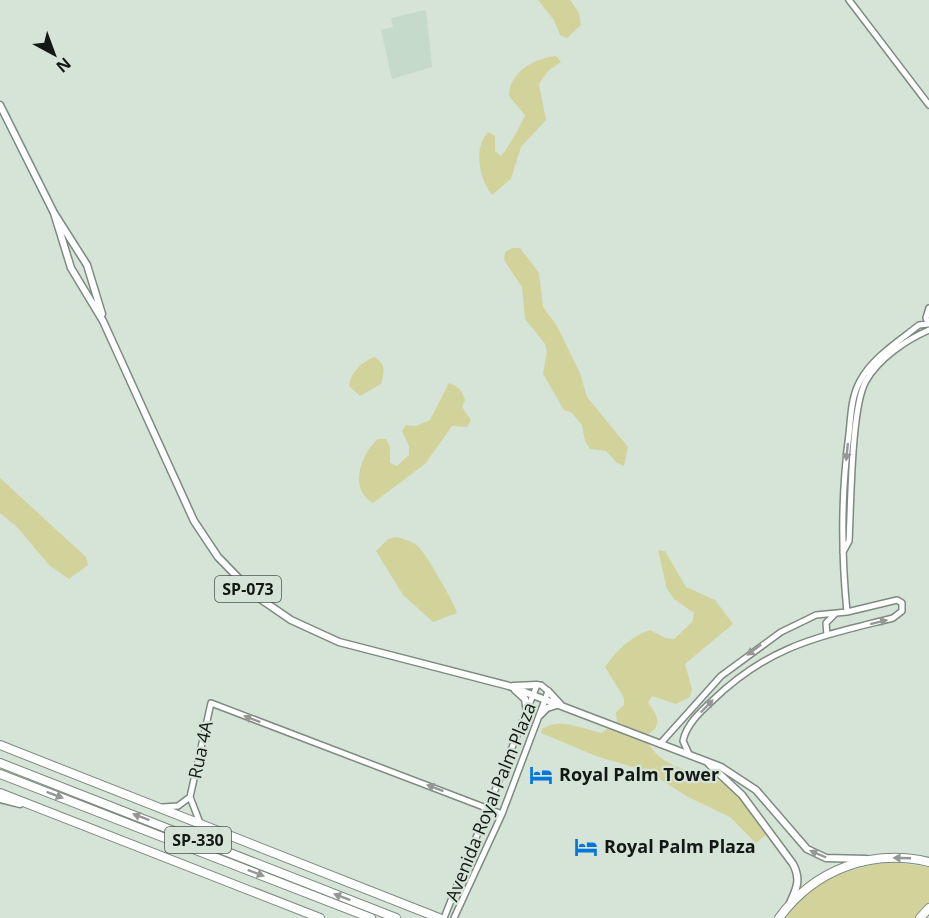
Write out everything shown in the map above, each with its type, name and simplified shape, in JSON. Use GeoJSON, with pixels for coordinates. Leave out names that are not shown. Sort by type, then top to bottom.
{"type":"FeatureCollection","features":[{"type":"Feature","properties":{"kind":"highway"},"geometry":{"type":"LineString","coordinates":[[0,745],[439,918]]}},
{"type":"Feature","properties":{"kind":"highway","name":"SP-330"},"geometry":{"type":"LineString","coordinates":[[0,763],[396,918]]}},
{"type":"Feature","properties":{"kind":"highway","name":"SP-330"},"geometry":{"type":"LineString","coordinates":[[0,774],[371,918]]}},
{"type":"Feature","properties":{"kind":"highway"},"geometry":{"type":"LineString","coordinates":[[0,793],[320,918]]}},
{"type":"Feature","properties":{"kind":"highway"},"geometry":{"type":"LineString","coordinates":[[779,918],[790,903],[827,874],[857,862],[897,857],[929,862]]}},
{"type":"Feature","properties":{"kind":"highway"},"geometry":{"type":"LineString","coordinates":[[920,918],[929,908]]}},
{"type":"Feature","properties":{"kind":"main road","name":"SP-073"},"geometry":{"type":"LineString","coordinates":[[0,105],[54,213],[78,249],[92,278],[103,321]]}},
{"type":"Feature","properties":{"kind":"main road","name":"SP-073"},"geometry":{"type":"LineString","coordinates":[[54,213],[66,256],[103,321],[194,521],[218,557],[256,596],[291,620],[339,642],[510,687],[560,704],[732,772],[764,798],[801,843],[819,855],[875,859]]}},
{"type":"Feature","properties":{"kind":"main road"},"geometry":{"type":"LineString","coordinates":[[66,256],[71,250],[78,249]]}},
{"type":"Feature","properties":{"kind":"main road"},"geometry":{"type":"LineString","coordinates":[[80,284],[86,284],[92,278]]}},
{"type":"Feature","properties":{"kind":"main road"},"geometry":{"type":"LineString","coordinates":[[510,687],[537,685]]}},
{"type":"Feature","properties":{"kind":"main road"},"geometry":{"type":"LineString","coordinates":[[510,687],[525,699],[526,713]]}},
{"type":"Feature","properties":{"kind":"main road"},"geometry":{"type":"LineString","coordinates":[[540,715],[547,708],[560,704],[548,691]]}},
{"type":"Feature","properties":{"kind":"main road","name":"SP-073"},"geometry":{"type":"LineString","coordinates":[[706,762],[750,805],[798,872],[798,882],[790,903]]}},
{"type":"Feature","properties":{"kind":"main road"},"geometry":{"type":"LineString","coordinates":[[750,805],[761,805],[764,798]]}},
{"type":"Feature","properties":{"kind":"main road"},"geometry":{"type":"LineString","coordinates":[[0,799],[40,809]]}},
{"type":"Feature","properties":{"kind":"street"},"geometry":{"type":"LineString","coordinates":[[849,0],[929,105]]}},
{"type":"Feature","properties":{"kind":"street"},"geometry":{"type":"LineString","coordinates":[[928,325],[926,318],[929,308]]}},
{"type":"Feature","properties":{"kind":"street"},"geometry":{"type":"LineString","coordinates":[[847,612],[841,540],[846,455],[854,394],[860,380],[878,358],[920,325],[928,325]]}},
{"type":"Feature","properties":{"kind":"street"},"geometry":{"type":"LineString","coordinates":[[841,554],[849,541],[858,406],[865,382],[884,360],[928,325]]}},
{"type":"Feature","properties":{"kind":"street"},"geometry":{"type":"LineString","coordinates":[[660,744],[704,692],[760,645],[795,624],[816,615],[847,612],[897,600],[903,607],[900,615],[893,618],[827,635],[774,653],[735,679],[688,727],[683,741],[689,754]]}},
{"type":"Feature","properties":{"kind":"street"},"geometry":{"type":"LineString","coordinates":[[827,635],[826,623],[837,613]]}},
{"type":"Feature","properties":{"kind":"street"},"geometry":{"type":"LineString","coordinates":[[537,685],[545,687],[548,691]]}},
{"type":"Feature","properties":{"kind":"street","name":"Avenida Royal Palm Plaza"},"geometry":{"type":"LineString","coordinates":[[444,918],[537,685]]}},
{"type":"Feature","properties":{"kind":"street","name":"Avenida Royal Palm Plaza"},"geometry":{"type":"LineString","coordinates":[[454,918],[502,814],[548,691]]}},
{"type":"Feature","properties":{"kind":"street","name":"Rua 4A"},"geometry":{"type":"LineString","coordinates":[[200,824],[190,797],[211,703],[489,810]]}},
{"type":"Feature","properties":{"kind":"street","name":"Rua 4A"},"geometry":{"type":"LineString","coordinates":[[158,807],[178,806],[190,797]]}},
{"type":"Feature","properties":{"kind":"street"},"geometry":{"type":"LineString","coordinates":[[489,810],[502,814]]}},
{"type":"Feature","properties":{"kind":"shaded area"},"geometry":{"type":"Polygon","coordinates":[[[426,10],[432,67],[392,79],[381,30],[393,27],[391,18],[426,10]]]}},
{"type":"Feature","properties":{"kind":"green space"},"geometry":{"type":"Polygon","coordinates":[[[538,0],[570,0],[579,13],[581,25],[567,38],[560,35],[554,20],[538,0]]]}},
{"type":"Feature","properties":{"kind":"green space"},"geometry":{"type":"Polygon","coordinates":[[[556,56],[561,62],[548,71],[539,84],[546,120],[521,147],[511,179],[492,195],[481,172],[479,155],[483,139],[488,132],[495,136],[495,151],[501,156],[525,115],[509,96],[513,80],[518,73],[532,63],[556,56]]]}},
{"type":"Feature","properties":{"kind":"green space"},"geometry":{"type":"Polygon","coordinates":[[[512,248],[520,248],[539,273],[543,307],[557,326],[580,373],[587,397],[628,447],[624,466],[617,463],[606,451],[590,449],[585,441],[582,425],[571,412],[564,410],[543,374],[547,351],[545,344],[525,319],[522,287],[504,260],[505,252],[512,248]]]}},
{"type":"Feature","properties":{"kind":"green space"},"geometry":{"type":"Polygon","coordinates":[[[374,357],[383,365],[381,384],[360,396],[349,386],[350,381],[357,368],[374,357]]]}},
{"type":"Feature","properties":{"kind":"green space"},"geometry":{"type":"Polygon","coordinates":[[[449,383],[460,389],[464,397],[462,407],[471,420],[467,427],[452,426],[425,464],[373,503],[365,497],[359,481],[362,462],[372,445],[378,439],[386,439],[390,447],[390,463],[397,466],[409,455],[409,446],[402,431],[406,425],[416,426],[430,420],[449,383]]]}},
{"type":"Feature","properties":{"kind":"green space"},"geometry":{"type":"Polygon","coordinates":[[[0,478],[86,557],[88,565],[69,579],[49,565],[17,527],[0,513],[0,478]]]}},
{"type":"Feature","properties":{"kind":"green space"},"geometry":{"type":"Polygon","coordinates":[[[396,537],[418,546],[433,568],[457,613],[433,622],[403,595],[376,551],[388,539],[396,537]]]}},
{"type":"Feature","properties":{"kind":"green space"},"geometry":{"type":"Polygon","coordinates":[[[658,550],[665,551],[686,587],[715,600],[733,624],[685,664],[692,689],[690,697],[676,704],[652,696],[648,703],[657,717],[657,725],[644,736],[652,749],[672,765],[722,782],[749,800],[769,825],[768,833],[756,843],[730,817],[688,797],[649,772],[596,756],[541,733],[542,729],[549,726],[564,724],[601,733],[617,722],[616,712],[624,705],[624,698],[605,667],[609,661],[636,636],[650,630],[665,638],[674,639],[692,622],[694,613],[674,599],[667,589],[658,550]]]}},
{"type":"Feature","properties":{"kind":"green space"},"geometry":{"type":"Polygon","coordinates":[[[892,862],[929,867],[929,906],[917,918],[785,918],[795,905],[832,878],[861,867],[892,862]]]}},
{"type":"Feature","properties":{"kind":"place","name":"Royal Palm Tower"},"geometry":{"type":"Point","coordinates":[541,775]}},
{"type":"Feature","properties":{"kind":"place","name":"Royal Palm Plaza"},"geometry":{"type":"Point","coordinates":[586,847]}}]}
